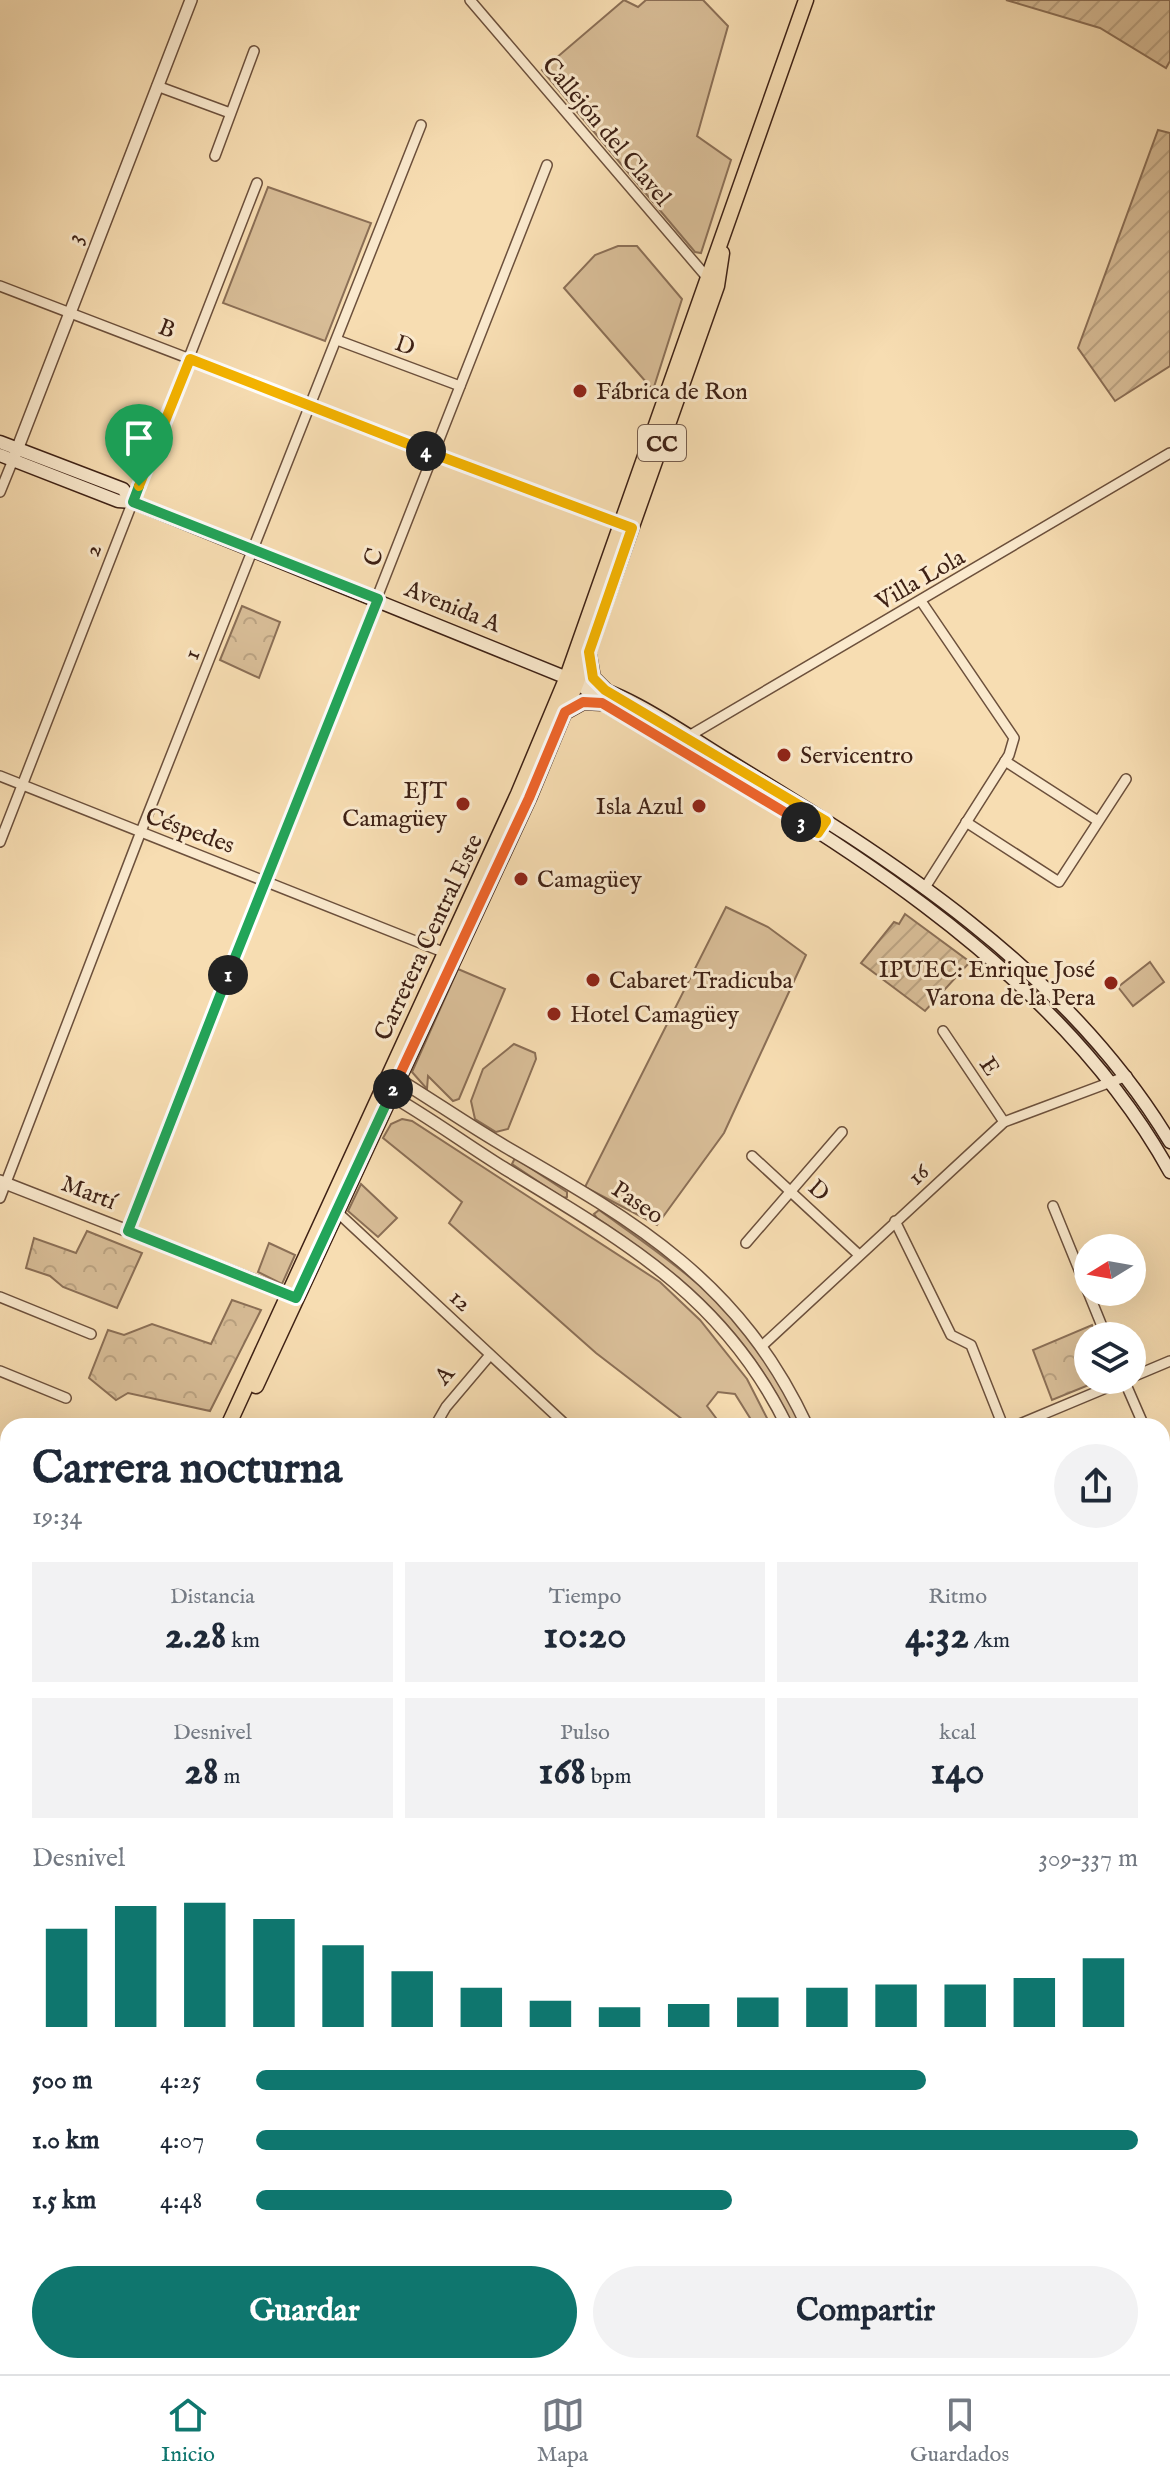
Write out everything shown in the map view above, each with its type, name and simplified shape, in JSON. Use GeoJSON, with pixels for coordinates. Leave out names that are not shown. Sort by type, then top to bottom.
{"type":"FeatureCollection","features":[{"type":"Feature","properties":{"kind":"main road","name":"Carretera Central Este"},"geometry":{"type":"LineString","coordinates":[[232,1418],[565,712],[572,680],[806,0]]}},
{"type":"Feature","properties":{"kind":"main road","name":"Avenida A"},"geometry":{"type":"LineString","coordinates":[[0,442],[16,455],[70,476],[123,489],[133,502],[378,599],[572,680],[604,697]]}},
{"type":"Feature","properties":{"kind":"main road","name":"Avenida A"},"geometry":{"type":"LineString","coordinates":[[0,455],[16,455]]}},
{"type":"Feature","properties":{"kind":"main road","name":"Carretera Central Este"},"geometry":{"type":"LineString","coordinates":[[450,955],[518,794],[572,680],[589,652],[626,526]]}},
{"type":"Feature","properties":{"kind":"main road"},"geometry":{"type":"LineString","coordinates":[[589,652],[593,678],[604,697],[674,744],[783,802],[826,821],[924,889],[1019,962],[1127,1076],[1170,1142]]}},
{"type":"Feature","properties":{"kind":"main road"},"geometry":{"type":"LineString","coordinates":[[565,712],[583,702],[604,697],[689,736],[783,802],[818,833],[968,939],[1033,998],[1112,1084],[1170,1172]]}},
{"type":"Feature","properties":{"kind":"main road"},"geometry":{"type":"LineString","coordinates":[[674,744],[689,736]]}},
{"type":"Feature","properties":{"kind":"main road"},"geometry":{"type":"LineString","coordinates":[[818,833],[826,821]]}},
{"type":"Feature","properties":{"kind":"main road","name":"Carretera Central Este"},"geometry":{"type":"LineString","coordinates":[[241,1418],[291,1295]]}},
{"type":"Feature","properties":{"kind":"street","name":"3"},"geometry":{"type":"LineString","coordinates":[[0,492],[191,0]]}},
{"type":"Feature","properties":{"kind":"street","name":"Callejón del Clavel"},"geometry":{"type":"LineString","coordinates":[[470,0],[711,282]]}},
{"type":"Feature","properties":{"kind":"street"},"geometry":{"type":"LineString","coordinates":[[215,156],[254,51]]}},
{"type":"Feature","properties":{"kind":"street"},"geometry":{"type":"LineString","coordinates":[[157,86],[230,113]]}},
{"type":"Feature","properties":{"kind":"street","name":"1"},"geometry":{"type":"LineString","coordinates":[[0,1198],[3,1182],[421,125]]}},
{"type":"Feature","properties":{"kind":"street","name":"C"},"geometry":{"type":"LineString","coordinates":[[128,1231],[547,165]]}},
{"type":"Feature","properties":{"kind":"street","name":"2"},"geometry":{"type":"LineString","coordinates":[[0,842],[257,183]]}},
{"type":"Feature","properties":{"kind":"street","name":"B"},"geometry":{"type":"LineString","coordinates":[[0,286],[434,455],[626,526]]}},
{"type":"Feature","properties":{"kind":"street","name":"D"},"geometry":{"type":"LineString","coordinates":[[337,340],[460,386]]}},
{"type":"Feature","properties":{"kind":"street","name":"Villa Lola"},"geometry":{"type":"LineString","coordinates":[[689,736],[1170,453]]}},
{"type":"Feature","properties":{"kind":"street"},"geometry":{"type":"LineString","coordinates":[[921,601],[1012,733],[1013,746],[924,889]]}},
{"type":"Feature","properties":{"kind":"street"},"geometry":{"type":"LineString","coordinates":[[1005,761],[1098,821]]}},
{"type":"Feature","properties":{"kind":"street","name":"Céspedes"},"geometry":{"type":"LineString","coordinates":[[0,776],[450,955]]}},
{"type":"Feature","properties":{"kind":"street"},"geometry":{"type":"LineString","coordinates":[[966,822],[1059,882],[1126,779]]}},
{"type":"Feature","properties":{"kind":"street","name":"E"},"geometry":{"type":"LineString","coordinates":[[943,1031],[1004,1122]]}},
{"type":"Feature","properties":{"kind":"street","name":"16"},"geometry":{"type":"LineString","coordinates":[[763,1345],[1004,1122],[1127,1076]]}},
{"type":"Feature","properties":{"kind":"street","name":"Paseo"},"geometry":{"type":"LineString","coordinates":[[393,1077],[589,1195],[696,1271],[763,1345],[803,1418]]}},
{"type":"Feature","properties":{"kind":"street","name":"Paseo"},"geometry":{"type":"LineString","coordinates":[[386,1093],[655,1265],[716,1319],[748,1356],[783,1418]]}},
{"type":"Feature","properties":{"kind":"street"},"geometry":{"type":"LineString","coordinates":[[746,1243],[842,1132]]}},
{"type":"Feature","properties":{"kind":"street","name":"D"},"geometry":{"type":"LineString","coordinates":[[752,1156],[858,1254]]}},
{"type":"Feature","properties":{"kind":"street","name":"Martí"},"geometry":{"type":"LineString","coordinates":[[3,1182],[291,1295]]}},
{"type":"Feature","properties":{"kind":"street"},"geometry":{"type":"LineString","coordinates":[[579,1214],[589,1195]]}},
{"type":"Feature","properties":{"kind":"street"},"geometry":{"type":"LineString","coordinates":[[1053,1206],[1100,1322]]}},
{"type":"Feature","properties":{"kind":"street","name":"12"},"geometry":{"type":"LineString","coordinates":[[332,1207],[558,1418]]}},
{"type":"Feature","properties":{"kind":"street"},"geometry":{"type":"LineString","coordinates":[[895,1221],[951,1335],[971,1345],[1000,1418]]}},
{"type":"Feature","properties":{"kind":"street"},"geometry":{"type":"LineString","coordinates":[[0,1297],[91,1334]]}},
{"type":"Feature","properties":{"kind":"street","name":"A"},"geometry":{"type":"LineString","coordinates":[[440,1418],[490,1355]]}},
{"type":"Feature","properties":{"kind":"street"},"geometry":{"type":"LineString","coordinates":[[1146,1371],[1170,1361]]}},
{"type":"Feature","properties":{"kind":"street"},"geometry":{"type":"LineString","coordinates":[[0,1371],[66,1398]]}},
{"type":"Feature","properties":{"kind":"street"},"geometry":{"type":"LineString","coordinates":[[1034,1418],[1092,1394]]}},
{"type":"Feature","properties":{"kind":"street"},"geometry":{"type":"LineString","coordinates":[[1131,1394],[1141,1418]]}},
{"type":"Feature","properties":{"kind":"green space"},"geometry":{"type":"Polygon","coordinates":[[[624,0],[638,7],[646,0],[703,0],[728,26],[697,136],[731,160],[701,253],[695,252],[542,70],[624,0]]]}},
{"type":"Feature","properties":{"kind":"green space"},"geometry":{"type":"Polygon","coordinates":[[[1006,0],[1170,0],[1170,61],[1166,68],[1100,28],[1006,0]]]}},
{"type":"Feature","properties":{"kind":"green space"},"geometry":{"type":"Polygon","coordinates":[[[1158,130],[1170,133],[1170,366],[1115,401],[1078,348],[1158,130]]]}},
{"type":"Feature","properties":{"kind":"green space"},"geometry":{"type":"Polygon","coordinates":[[[268,187],[371,223],[325,341],[223,303],[268,187]]]}},
{"type":"Feature","properties":{"kind":"green space"},"geometry":{"type":"Polygon","coordinates":[[[618,246],[637,246],[682,299],[653,390],[564,288],[595,255],[618,246]]]}},
{"type":"Feature","properties":{"kind":"green space"},"geometry":{"type":"Polygon","coordinates":[[[242,606],[280,622],[259,678],[220,660],[242,606]]]}},
{"type":"Feature","properties":{"kind":"green space"},"geometry":{"type":"Polygon","coordinates":[[[833,832],[974,932],[1038,991],[1112,1068],[1109,1070],[1036,993],[970,934],[831,835],[833,832]]]}},
{"type":"Feature","properties":{"kind":"green space"},"geometry":{"type":"Polygon","coordinates":[[[726,907],[768,927],[806,955],[724,1133],[657,1225],[585,1187],[726,907]]]}},
{"type":"Feature","properties":{"kind":"green space"},"geometry":{"type":"Polygon","coordinates":[[[905,914],[970,962],[925,1011],[861,963],[894,922],[899,924],[905,914]]]}},
{"type":"Feature","properties":{"kind":"green space"},"geometry":{"type":"Polygon","coordinates":[[[1150,962],[1164,982],[1133,1006],[1118,987],[1150,962]]]}},
{"type":"Feature","properties":{"kind":"green space"},"geometry":{"type":"Polygon","coordinates":[[[458,969],[505,989],[459,1099],[453,1101],[428,1076],[427,1089],[412,1072],[458,969]]]}},
{"type":"Feature","properties":{"kind":"green space"},"geometry":{"type":"Polygon","coordinates":[[[514,1044],[535,1053],[536,1059],[508,1129],[496,1132],[475,1119],[471,1101],[483,1069],[514,1044]]]}},
{"type":"Feature","properties":{"kind":"green space"},"geometry":{"type":"Polygon","coordinates":[[[402,1119],[412,1121],[660,1282],[700,1320],[747,1379],[767,1418],[750,1418],[735,1394],[718,1392],[707,1406],[716,1418],[681,1418],[596,1353],[449,1223],[462,1202],[383,1138],[391,1124],[402,1119]]]}},
{"type":"Feature","properties":{"kind":"green space"},"geometry":{"type":"Polygon","coordinates":[[[515,1158],[567,1192],[567,1197],[563,1198],[512,1164],[515,1158]]]}},
{"type":"Feature","properties":{"kind":"green space"},"geometry":{"type":"Polygon","coordinates":[[[361,1184],[397,1218],[378,1237],[348,1211],[361,1184]]]}},
{"type":"Feature","properties":{"kind":"green space"},"geometry":{"type":"Polygon","coordinates":[[[599,1210],[642,1241],[686,1274],[726,1310],[766,1360],[798,1418],[789,1418],[755,1360],[710,1307],[658,1262],[594,1214],[599,1210]]]}},
{"type":"Feature","properties":{"kind":"green space"},"geometry":{"type":"Polygon","coordinates":[[[87,1231],[142,1253],[117,1308],[63,1287],[50,1276],[26,1268],[34,1238],[76,1253],[87,1231]]]}},
{"type":"Feature","properties":{"kind":"green space"},"geometry":{"type":"Polygon","coordinates":[[[269,1243],[295,1255],[282,1284],[258,1272],[269,1243]]]}},
{"type":"Feature","properties":{"kind":"green space"},"geometry":{"type":"Polygon","coordinates":[[[232,1300],[261,1310],[210,1411],[128,1393],[116,1400],[89,1378],[108,1330],[124,1335],[152,1324],[211,1344],[232,1300]]]}},
{"type":"Feature","properties":{"kind":"green space"},"geometry":{"type":"Polygon","coordinates":[[[1074,1333],[1074,1391],[1052,1400],[1033,1350],[1074,1333]]]}},
{"type":"Feature","properties":{"kind":"place","name":"Fábrica de Ron"},"geometry":{"type":"Point","coordinates":[580,391]}},
{"type":"Feature","properties":{"kind":"place","name":"Servicentro"},"geometry":{"type":"Point","coordinates":[784,755]}},
{"type":"Feature","properties":{"kind":"place","name":"EJT Camagüey"},"geometry":{"type":"Point","coordinates":[463,804]}},
{"type":"Feature","properties":{"kind":"place","name":"Isla Azul"},"geometry":{"type":"Point","coordinates":[699,806]}},
{"type":"Feature","properties":{"kind":"place","name":"Camagüey"},"geometry":{"type":"Point","coordinates":[521,879]}},
{"type":"Feature","properties":{"kind":"place","name":"Cabaret Tradicuba"},"geometry":{"type":"Point","coordinates":[593,980]}},
{"type":"Feature","properties":{"kind":"place","name":"IPUEC: Enrique José Varona de la Pera"},"geometry":{"type":"Point","coordinates":[1111,983]}},
{"type":"Feature","properties":{"kind":"place","name":"Hotel Camagüey"},"geometry":{"type":"Point","coordinates":[554,1014]}},
{"type":"Feature","properties":{"kind":"route"},"geometry":{"type":"LineString","coordinates":[[190,359],[434,455],[632,528],[589,652],[593,678],[605,690],[689,736],[826,821],[818,833],[602,703],[583,702],[565,712],[529,798],[296,1298],[128,1231],[378,599],[133,502],[139,486],[190,359]]}}]}
